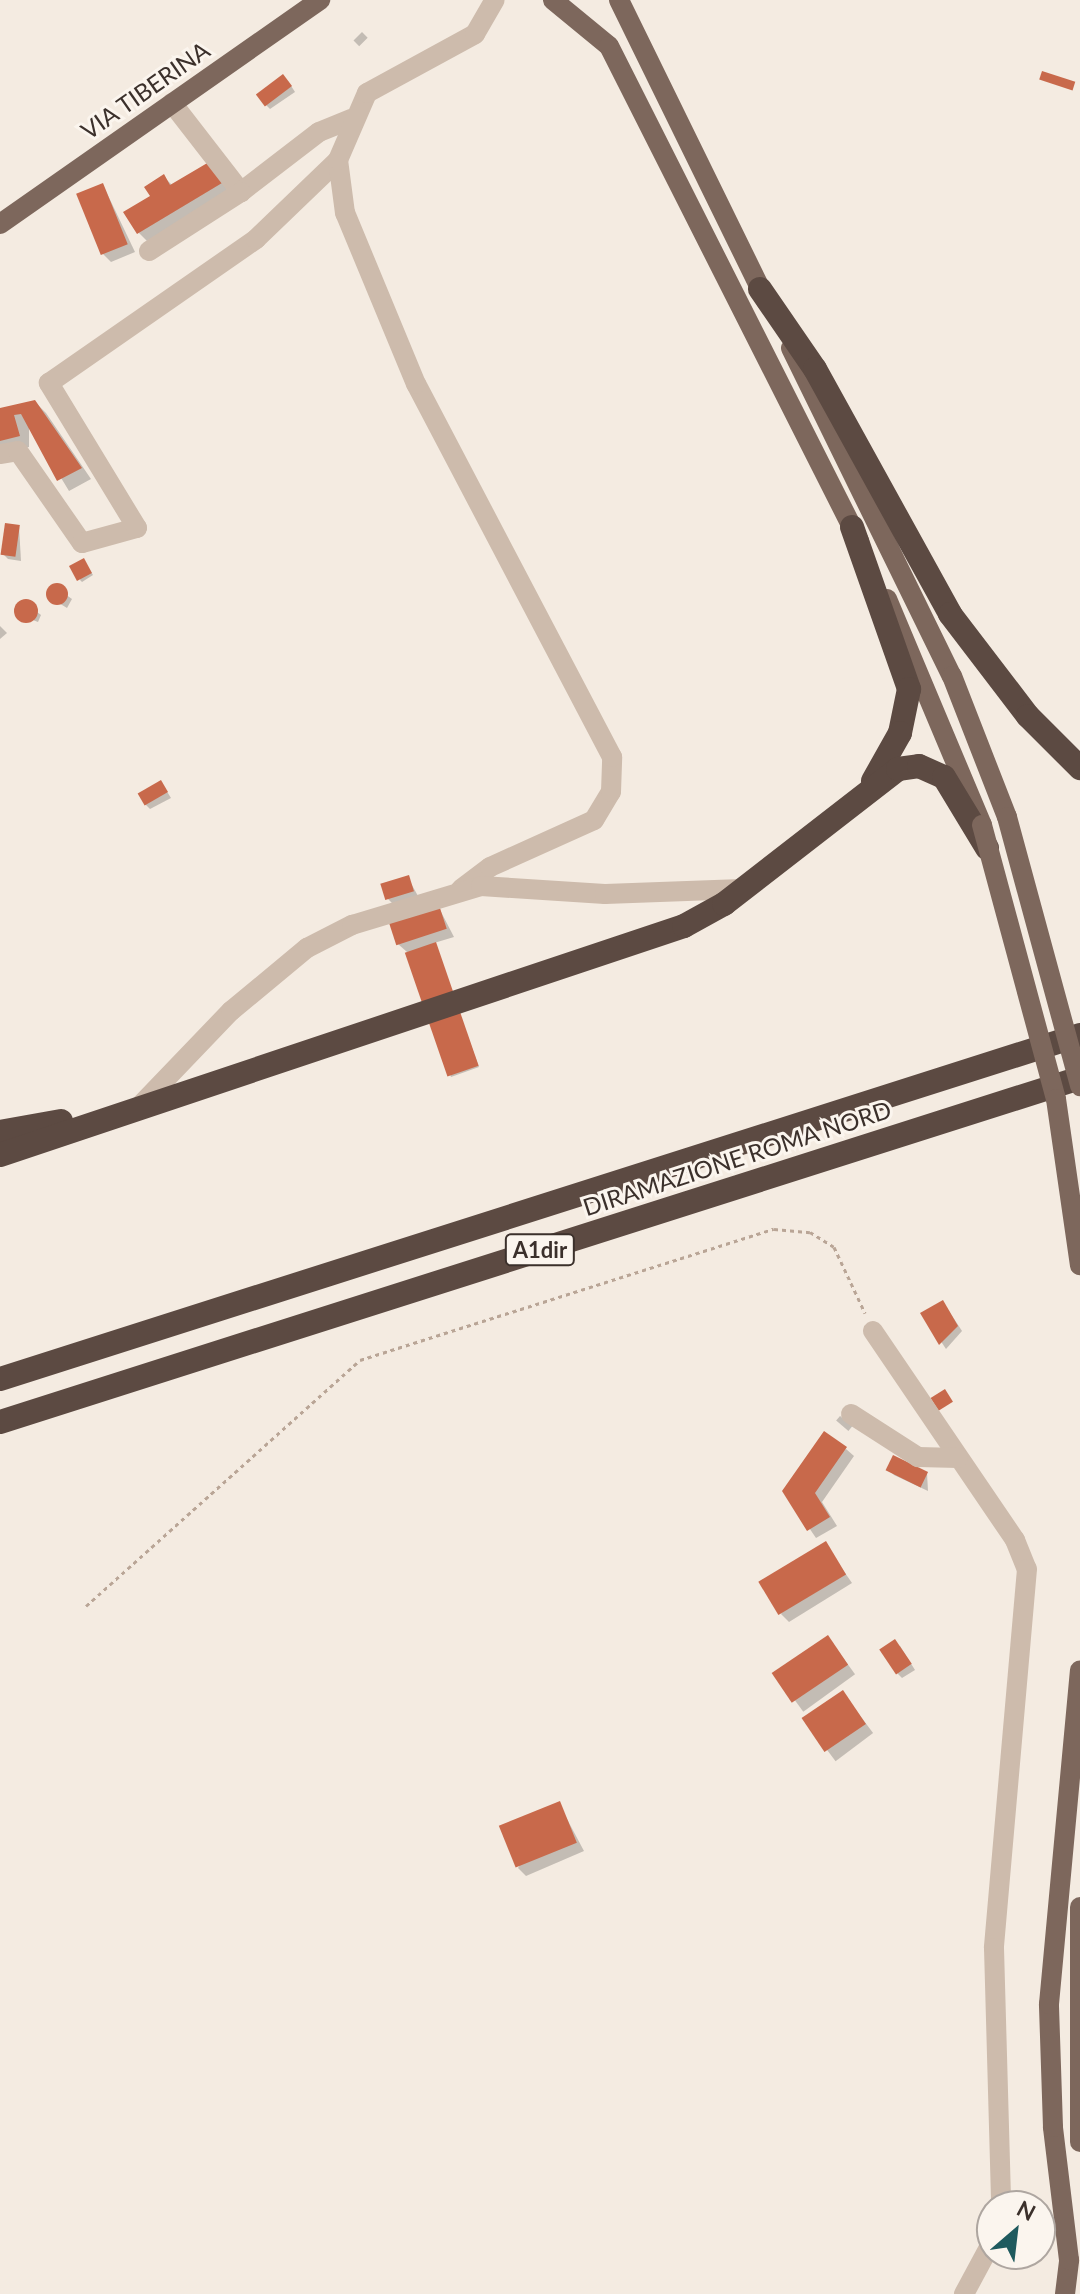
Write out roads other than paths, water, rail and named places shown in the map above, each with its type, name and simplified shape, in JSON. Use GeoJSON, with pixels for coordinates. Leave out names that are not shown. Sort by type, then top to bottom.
{"type":"FeatureCollection","features":[{"type":"Feature","properties":{"kind":"highway"},"geometry":{"type":"LineString","coordinates":[[760,289],[815,369],[950,614],[1028,716],[1080,768]]}},
{"type":"Feature","properties":{"kind":"highway"},"geometry":{"type":"LineString","coordinates":[[852,527],[909,689],[900,733],[869,786]]}},
{"type":"Feature","properties":{"kind":"highway"},"geometry":{"type":"LineString","coordinates":[[0,1155],[677,929],[742,889],[869,786],[910,766],[944,777],[969,807],[1003,887]]}},
{"type":"Feature","properties":{"kind":"highway","name":"DIRAMAZIONE ROMA NORD"},"geometry":{"type":"LineString","coordinates":[[0,1379],[1080,1035]]}},
{"type":"Feature","properties":{"kind":"highway","name":"DIRAMAZIONE ROMA NORD"},"geometry":{"type":"LineString","coordinates":[[0,1422],[1080,1078]]}},
{"type":"Feature","properties":{"kind":"highway"},"geometry":{"type":"LineString","coordinates":[[0,1132],[135,1111]]}},
{"type":"Feature","properties":{"kind":"main road","name":"VIA TIBERINA"},"geometry":{"type":"LineString","coordinates":[[0,224],[320,0]]}},
{"type":"Feature","properties":{"kind":"main road"},"geometry":{"type":"LineString","coordinates":[[553,0],[609,46],[852,527],[933,698],[1003,887],[1056,1099],[1080,1265]]}},
{"type":"Feature","properties":{"kind":"main road"},"geometry":{"type":"LineString","coordinates":[[619,0],[760,289],[914,593],[1007,817],[1080,1086]]}},
{"type":"Feature","properties":{"kind":"main road"},"geometry":{"type":"LineString","coordinates":[[1065,2294],[1069,2260],[1055,2154],[1049,2004],[1080,1670]]}},
{"type":"Feature","properties":{"kind":"main road"},"geometry":{"type":"LineString","coordinates":[[1080,1907],[1080,2142]]}},
{"type":"Feature","properties":{"kind":"street"},"geometry":{"type":"LineString","coordinates":[[135,1111],[201,1039],[307,948],[461,889],[490,867],[594,820],[611,792],[612,757],[416,384],[345,213],[338,160],[352,119],[390,75],[475,34],[495,0]]}},
{"type":"Feature","properties":{"kind":"street"},"geometry":{"type":"LineString","coordinates":[[172,103],[241,192]]}},
{"type":"Feature","properties":{"kind":"street"},"geometry":{"type":"LineString","coordinates":[[149,251],[241,192],[319,132],[352,119]]}},
{"type":"Feature","properties":{"kind":"street"},"geometry":{"type":"LineString","coordinates":[[0,454],[18,451],[82,543],[137,528],[49,383],[256,239],[338,160]]}},
{"type":"Feature","properties":{"kind":"street"},"geometry":{"type":"LineString","coordinates":[[461,889],[742,889]]}},
{"type":"Feature","properties":{"kind":"street"},"geometry":{"type":"LineString","coordinates":[[873,1331],[1015,1540],[1028,1580],[994,1948],[1001,2190]]}},
{"type":"Feature","properties":{"kind":"street"},"geometry":{"type":"LineString","coordinates":[[851,1414],[918,1457],[958,1458]]}},
{"type":"Feature","properties":{"kind":"street"},"geometry":{"type":"LineString","coordinates":[[964,2294],[977,2270]]}}]}
